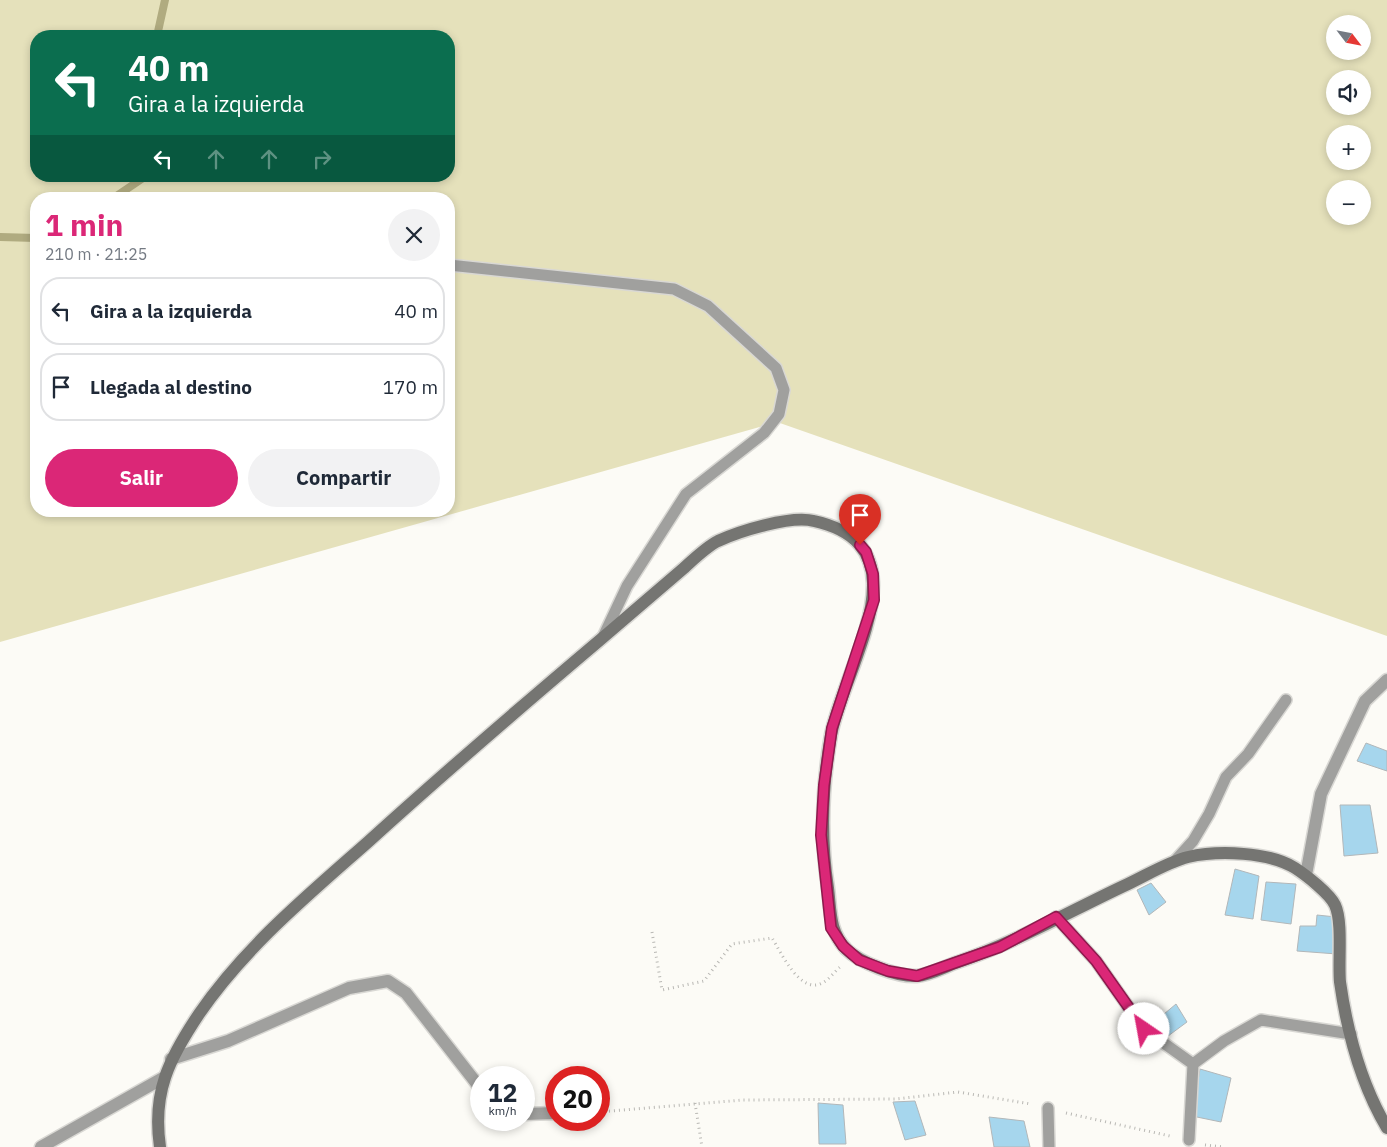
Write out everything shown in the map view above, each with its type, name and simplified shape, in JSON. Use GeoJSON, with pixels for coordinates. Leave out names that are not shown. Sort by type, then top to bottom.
{"type":"FeatureCollection","features":[{"type":"Feature","properties":{"kind":"street"},"geometry":{"type":"LineString","coordinates":[[160,1147],[157,1111],[163,1078],[171,1059],[199,1014],[227,976],[305,898],[480,742],[714,542],[786,519],[810,519],[852,537],[866,552],[873,574],[874,600],[832,728],[824,785],[821,835],[831,928],[843,946],[859,960],[888,971],[917,976],[1000,947],[1056,917],[1185,857],[1224,852],[1281,860],[1306,875],[1335,904],[1340,978],[1350,1034],[1367,1085],[1387,1128]]}},
{"type":"Feature","properties":{"kind":"street"},"geometry":{"type":"LineString","coordinates":[[1306,875],[1321,794],[1365,701],[1387,680]]}},
{"type":"Feature","properties":{"kind":"street"},"geometry":{"type":"LineString","coordinates":[[171,1059],[228,1041],[349,988],[388,981],[406,993],[470,1075]]}},
{"type":"Feature","properties":{"kind":"street"},"geometry":{"type":"LineString","coordinates":[[42,1147],[163,1078]]}},
{"type":"Feature","properties":{"kind":"lane"},"geometry":{"type":"LineString","coordinates":[[455,266],[674,289],[708,306],[776,368],[784,390],[779,414],[764,433],[686,494],[627,586],[603,638]]}},
{"type":"Feature","properties":{"kind":"lane"},"geometry":{"type":"LineString","coordinates":[[1174,862],[1194,841],[1226,777],[1248,754],[1286,700]]}},
{"type":"Feature","properties":{"kind":"lane"},"geometry":{"type":"LineString","coordinates":[[1056,917],[1096,961],[1144,1029],[1193,1064]]}},
{"type":"Feature","properties":{"kind":"lane"},"geometry":{"type":"LineString","coordinates":[[1193,1064],[1224,1041],[1261,1020],[1350,1034]]}},
{"type":"Feature","properties":{"kind":"lane"},"geometry":{"type":"LineString","coordinates":[[1189,1140],[1193,1064]]}},
{"type":"Feature","properties":{"kind":"lane"},"geometry":{"type":"LineString","coordinates":[[1048,1108],[1048,1147]]}},
{"type":"Feature","properties":{"kind":"path"},"geometry":{"type":"LineString","coordinates":[[652,932],[662,990],[704,981],[732,944],[772,938],[796,977],[809,984],[822,984],[853,955]]}},
{"type":"Feature","properties":{"kind":"path"},"geometry":{"type":"LineString","coordinates":[[610,1111],[743,1100],[896,1099],[958,1092],[1022,1101],[1224,1147]]}},
{"type":"Feature","properties":{"kind":"path"},"geometry":{"type":"LineString","coordinates":[[695,1104],[702,1147]]}},
{"type":"Feature","properties":{"kind":"shaded area"},"geometry":{"type":"Polygon","coordinates":[[[0,0],[1387,0],[1387,636],[777,422],[455,513],[455,192],[30,192],[30,517],[441,517],[0,642],[0,0]]]}},
{"type":"Feature","properties":{"kind":"building"},"geometry":{"type":"Polygon","coordinates":[[[1366,743],[1387,751],[1387,771],[1357,761],[1366,743]]]}},
{"type":"Feature","properties":{"kind":"building"},"geometry":{"type":"Polygon","coordinates":[[[1340,805],[1370,805],[1378,853],[1344,856],[1340,805]]]}},
{"type":"Feature","properties":{"kind":"building"},"geometry":{"type":"Polygon","coordinates":[[[1235,869],[1259,876],[1253,919],[1225,915],[1235,869]]]}},
{"type":"Feature","properties":{"kind":"building"},"geometry":{"type":"Polygon","coordinates":[[[1266,882],[1296,884],[1291,924],[1261,920],[1266,882]]]}},
{"type":"Feature","properties":{"kind":"building"},"geometry":{"type":"Polygon","coordinates":[[[1151,883],[1166,902],[1149,915],[1137,890],[1151,883]]]}},
{"type":"Feature","properties":{"kind":"building"},"geometry":{"type":"Polygon","coordinates":[[[1317,915],[1336,917],[1337,954],[1297,951],[1300,926],[1316,926],[1317,915]]]}},
{"type":"Feature","properties":{"kind":"building"},"geometry":{"type":"Polygon","coordinates":[[[1176,1004],[1187,1022],[1164,1039],[1152,1024],[1176,1004]]]}},
{"type":"Feature","properties":{"kind":"building"},"geometry":{"type":"Polygon","coordinates":[[[1200,1069],[1231,1078],[1221,1122],[1192,1116],[1200,1069]]]}},
{"type":"Feature","properties":{"kind":"building"},"geometry":{"type":"Polygon","coordinates":[[[915,1101],[926,1135],[905,1140],[893,1102],[915,1101]]]}},
{"type":"Feature","properties":{"kind":"building"},"geometry":{"type":"Polygon","coordinates":[[[818,1103],[843,1105],[846,1144],[819,1144],[818,1103]]]}},
{"type":"Feature","properties":{"kind":"building"},"geometry":{"type":"Polygon","coordinates":[[[989,1117],[1024,1121],[1030,1147],[994,1147],[989,1117]]]}},
{"type":"Feature","properties":{"kind":"waterway"},"geometry":{"type":"LineString","coordinates":[[158,30],[165,0]]}},
{"type":"Feature","properties":{"kind":"waterway"},"geometry":{"type":"LineString","coordinates":[[122,192],[137,182]]}},
{"type":"Feature","properties":{"kind":"waterway"},"geometry":{"type":"LineString","coordinates":[[0,237],[30,238]]}},
{"type":"Feature","properties":{"kind":"route"},"geometry":{"type":"LineString","coordinates":[[860,545],[866,552],[873,574],[874,600],[832,728],[824,785],[821,835],[831,928],[843,946],[859,960],[888,971],[917,976],[1000,947],[1056,917],[1096,961],[1144,1029]]}}]}
